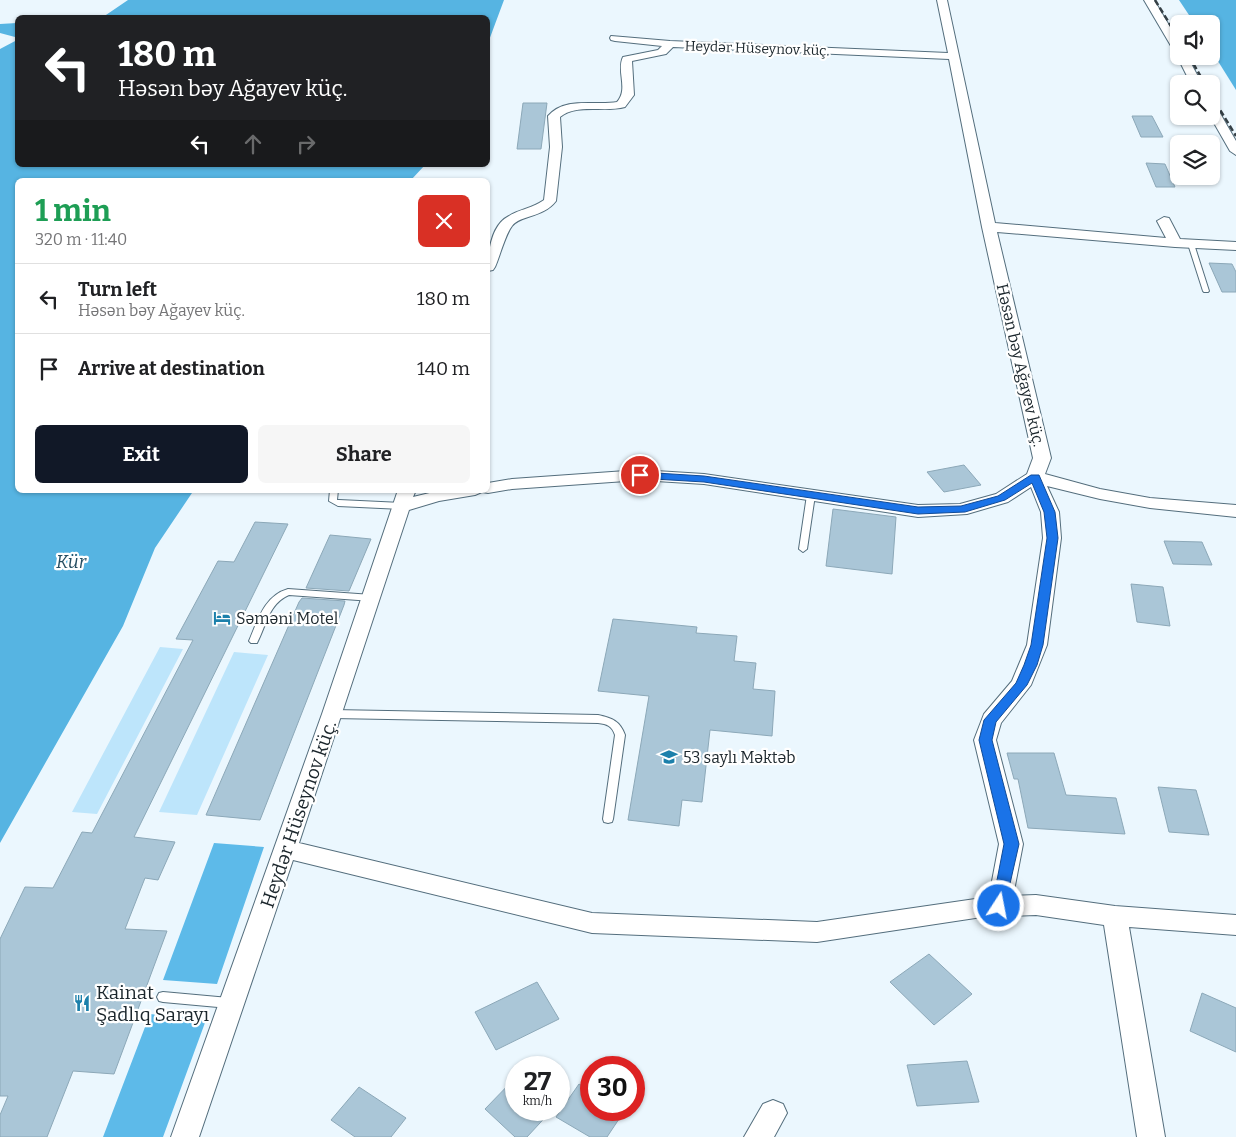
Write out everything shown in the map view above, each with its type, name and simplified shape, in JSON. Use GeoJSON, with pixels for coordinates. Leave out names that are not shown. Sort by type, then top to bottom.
{"type":"FeatureCollection","features":[{"type":"Feature","properties":{"kind":"street","name":"Həsən bəy Ağayev küç."},"geometry":{"type":"LineString","coordinates":[[942,0],[988,227],[1042,458],[1035,477]]}},
{"type":"Feature","properties":{"kind":"street"},"geometry":{"type":"LineString","coordinates":[[1149,0],[1170,36]]}},
{"type":"Feature","properties":{"kind":"street"},"geometry":{"type":"LineString","coordinates":[[615,38],[670,44]]}},
{"type":"Feature","properties":{"kind":"street","name":"Heydər Hüseynov küç."},"geometry":{"type":"LineString","coordinates":[[490,262],[506,224],[514,218],[537,210],[550,201],[556,147],[554,116],[560,109],[571,107],[621,105],[627,100],[629,91],[625,67],[627,59],[662,52],[670,44],[954,56]]}},
{"type":"Feature","properties":{"kind":"street"},"geometry":{"type":"LineString","coordinates":[[1220,123],[1236,151]]}},
{"type":"Feature","properties":{"kind":"street"},"geometry":{"type":"LineString","coordinates":[[1164,221],[1175,243]]}},
{"type":"Feature","properties":{"kind":"street"},"geometry":{"type":"LineString","coordinates":[[988,227],[1175,243],[1236,246]]}},
{"type":"Feature","properties":{"kind":"street"},"geometry":{"type":"LineString","coordinates":[[490,488],[532,482],[640,475],[704,479],[918,511],[961,510],[1002,498],[1035,477],[1100,494],[1150,503],[1236,511]]}},
{"type":"Feature","properties":{"kind":"street"},"geometry":{"type":"LineString","coordinates":[[999,906],[1012,844],[985,740],[990,720],[1020,685],[1037,645],[1052,538],[1050,512],[1035,477]]}},
{"type":"Feature","properties":{"kind":"street"},"geometry":{"type":"LineString","coordinates":[[404,498],[456,493]]}},
{"type":"Feature","properties":{"kind":"street","name":"Heydər Hüseynov küç."},"geometry":{"type":"LineString","coordinates":[[185,1137],[333,714],[404,498]]}},
{"type":"Feature","properties":{"kind":"street"},"geometry":{"type":"LineString","coordinates":[[285,849],[592,923],[817,932],[982,907],[1036,905],[1115,916],[1236,925]]}},
{"type":"Feature","properties":{"kind":"street"},"geometry":{"type":"LineString","coordinates":[[1115,916],[1151,1137]]}},
{"type":"Feature","properties":{"kind":"street"},"geometry":{"type":"LineString","coordinates":[[758,1137],[774,1113]]}},
{"type":"Feature","properties":{"kind":"lane"},"geometry":{"type":"LineString","coordinates":[[1191,244],[1206,291]]}},
{"type":"Feature","properties":{"kind":"lane"},"geometry":{"type":"LineString","coordinates":[[334,493],[333,501],[338,503],[404,498]]}},
{"type":"Feature","properties":{"kind":"lane"},"geometry":{"type":"LineString","coordinates":[[803,549],[811,495]]}},
{"type":"Feature","properties":{"kind":"lane"},"geometry":{"type":"LineString","coordinates":[[254,641],[272,601],[279,594],[288,592],[372,598]]}},
{"type":"Feature","properties":{"kind":"lane"},"geometry":{"type":"LineString","coordinates":[[333,714],[598,719],[610,721],[618,726],[620,735],[608,820]]}},
{"type":"Feature","properties":{"kind":"lane"},"geometry":{"type":"LineString","coordinates":[[163,997],[232,1003]]}},
{"type":"Feature","properties":{"kind":"shaded area"},"geometry":{"type":"Polygon","coordinates":[[[160,647],[183,649],[97,814],[72,812],[160,647]]]}},
{"type":"Feature","properties":{"kind":"shaded area"},"geometry":{"type":"Polygon","coordinates":[[[234,652],[268,655],[197,815],[159,812],[234,652]]]}},
{"type":"Feature","properties":{"kind":"shaded area"},"geometry":{"type":"Polygon","coordinates":[[[214,843],[264,847],[217,984],[163,980],[214,843]]]}},
{"type":"Feature","properties":{"kind":"shaded area"},"geometry":{"type":"Polygon","coordinates":[[[150,1014],[206,1020],[163,1137],[103,1137],[150,1014]]]}},
{"type":"Feature","properties":{"kind":"water"},"geometry":{"type":"Polygon","coordinates":[[[128,0],[504,0],[490,38],[490,15],[106,15],[128,0]]]}},
{"type":"Feature","properties":{"kind":"water"},"geometry":{"type":"Polygon","coordinates":[[[1179,0],[1236,0],[1236,90],[1220,64],[1220,15],[1189,15],[1179,0]]]}},
{"type":"Feature","properties":{"kind":"water","name":"Kür"},"geometry":{"type":"Polygon","coordinates":[[[15,23],[15,37],[0,33],[0,24],[15,23]]]}},
{"type":"Feature","properties":{"kind":"water","name":"Kür"},"geometry":{"type":"Polygon","coordinates":[[[15,41],[15,167],[423,167],[413,178],[15,178],[15,493],[192,493],[155,548],[123,626],[0,843],[0,49],[15,41]]]}},
{"type":"Feature","properties":{"kind":"building"},"geometry":{"type":"Polygon","coordinates":[[[523,103],[547,103],[541,149],[517,149],[523,103]]]}},
{"type":"Feature","properties":{"kind":"building"},"geometry":{"type":"Polygon","coordinates":[[[1132,116],[1152,116],[1163,137],[1141,137],[1132,116]]]}},
{"type":"Feature","properties":{"kind":"building"},"geometry":{"type":"Polygon","coordinates":[[[1146,163],[1165,164],[1170,176],[1170,185],[1174,185],[1175,187],[1156,187],[1146,163]]]}},
{"type":"Feature","properties":{"kind":"building"},"geometry":{"type":"Polygon","coordinates":[[[1209,263],[1232,264],[1236,272],[1236,292],[1222,292],[1209,263]]]}},
{"type":"Feature","properties":{"kind":"building"},"geometry":{"type":"Polygon","coordinates":[[[964,465],[981,485],[944,492],[927,472],[964,465]]]}},
{"type":"Feature","properties":{"kind":"building"},"geometry":{"type":"Polygon","coordinates":[[[833,509],[896,517],[892,574],[826,566],[833,509]]]}},
{"type":"Feature","properties":{"kind":"building"},"geometry":{"type":"Polygon","coordinates":[[[255,522],[288,524],[134,837],[175,842],[158,880],[145,878],[125,929],[167,931],[114,1074],[73,1071],[47,1137],[0,1137],[0,1115],[8,1096],[0,1096],[0,939],[25,887],[53,888],[82,832],[92,833],[193,640],[176,639],[218,561],[234,562],[255,522]]]}},
{"type":"Feature","properties":{"kind":"building"},"geometry":{"type":"Polygon","coordinates":[[[330,535],[371,539],[349,591],[306,588],[330,535]]]}},
{"type":"Feature","properties":{"kind":"building"},"geometry":{"type":"Polygon","coordinates":[[[1164,541],[1202,542],[1212,565],[1173,564],[1164,541]]]}},
{"type":"Feature","properties":{"kind":"building"},"geometry":{"type":"Polygon","coordinates":[[[1131,584],[1163,587],[1170,626],[1137,622],[1131,584]]]}},
{"type":"Feature","properties":{"kind":"building"},"geometry":{"type":"Polygon","coordinates":[[[302,598],[345,601],[260,820],[206,815],[299,602],[302,598]]]}},
{"type":"Feature","properties":{"kind":"building"},"geometry":{"type":"Polygon","coordinates":[[[613,619],[697,627],[696,633],[737,636],[734,661],[756,663],[753,689],[775,691],[772,736],[710,730],[702,802],[682,800],[679,826],[628,820],[649,696],[598,691],[613,619]]]}},
{"type":"Feature","properties":{"kind":"building"},"geometry":{"type":"Polygon","coordinates":[[[1007,753],[1054,753],[1066,795],[1116,798],[1125,834],[1028,828],[1018,779],[1014,779],[1007,753]]]}},
{"type":"Feature","properties":{"kind":"building"},"geometry":{"type":"Polygon","coordinates":[[[1158,787],[1196,790],[1209,835],[1169,832],[1158,787]]]}},
{"type":"Feature","properties":{"kind":"building"},"geometry":{"type":"Polygon","coordinates":[[[929,954],[972,994],[934,1025],[890,982],[929,954]]]}},
{"type":"Feature","properties":{"kind":"building"},"geometry":{"type":"Polygon","coordinates":[[[537,982],[559,1019],[496,1050],[475,1012],[537,982]]]}},
{"type":"Feature","properties":{"kind":"building"},"geometry":{"type":"Polygon","coordinates":[[[1202,993],[1236,1008],[1236,1052],[1190,1031],[1202,993]]]}},
{"type":"Feature","properties":{"kind":"building"},"geometry":{"type":"Polygon","coordinates":[[[967,1061],[979,1102],[917,1106],[907,1065],[967,1061]]]}},
{"type":"Feature","properties":{"kind":"building"},"geometry":{"type":"Polygon","coordinates":[[[580,1085],[580,1121],[618,1121],[607,1137],[590,1137],[563,1121],[570,1121],[570,1097],[580,1085]]]}},
{"type":"Feature","properties":{"kind":"building"},"geometry":{"type":"Polygon","coordinates":[[[359,1087],[406,1118],[391,1137],[355,1137],[331,1120],[359,1087]]]}},
{"type":"Feature","properties":{"kind":"building"},"geometry":{"type":"Polygon","coordinates":[[[505,1088],[505,1121],[542,1121],[527,1137],[515,1137],[485,1109],[505,1088]]]}},
{"type":"Feature","properties":{"kind":"railway"},"geometry":{"type":"LineString","coordinates":[[1155,0],[1170,24]]}},
{"type":"Feature","properties":{"kind":"railway"},"geometry":{"type":"LineString","coordinates":[[1194,65],[1200,75]]}},
{"type":"Feature","properties":{"kind":"railway"},"geometry":{"type":"LineString","coordinates":[[1220,110],[1236,136]]}},
{"type":"Feature","properties":{"kind":"place","name":"Səməni Motel"},"geometry":{"type":"Point","coordinates":[222,618]}},
{"type":"Feature","properties":{"kind":"place","name":"53 saylı Məktəb"},"geometry":{"type":"Point","coordinates":[669,757]}},
{"type":"Feature","properties":{"kind":"place","name":"Kainat Şadlıq Sarayı"},"geometry":{"type":"Point","coordinates":[82,1003]}},
{"type":"Feature","properties":{"kind":"route"},"geometry":{"type":"LineString","coordinates":[[640,475],[704,479],[918,511],[961,510],[1002,498],[1035,477],[1050,512],[1052,538],[1037,645],[1020,685],[990,720],[985,740],[1012,844],[999,906]]}}]}
